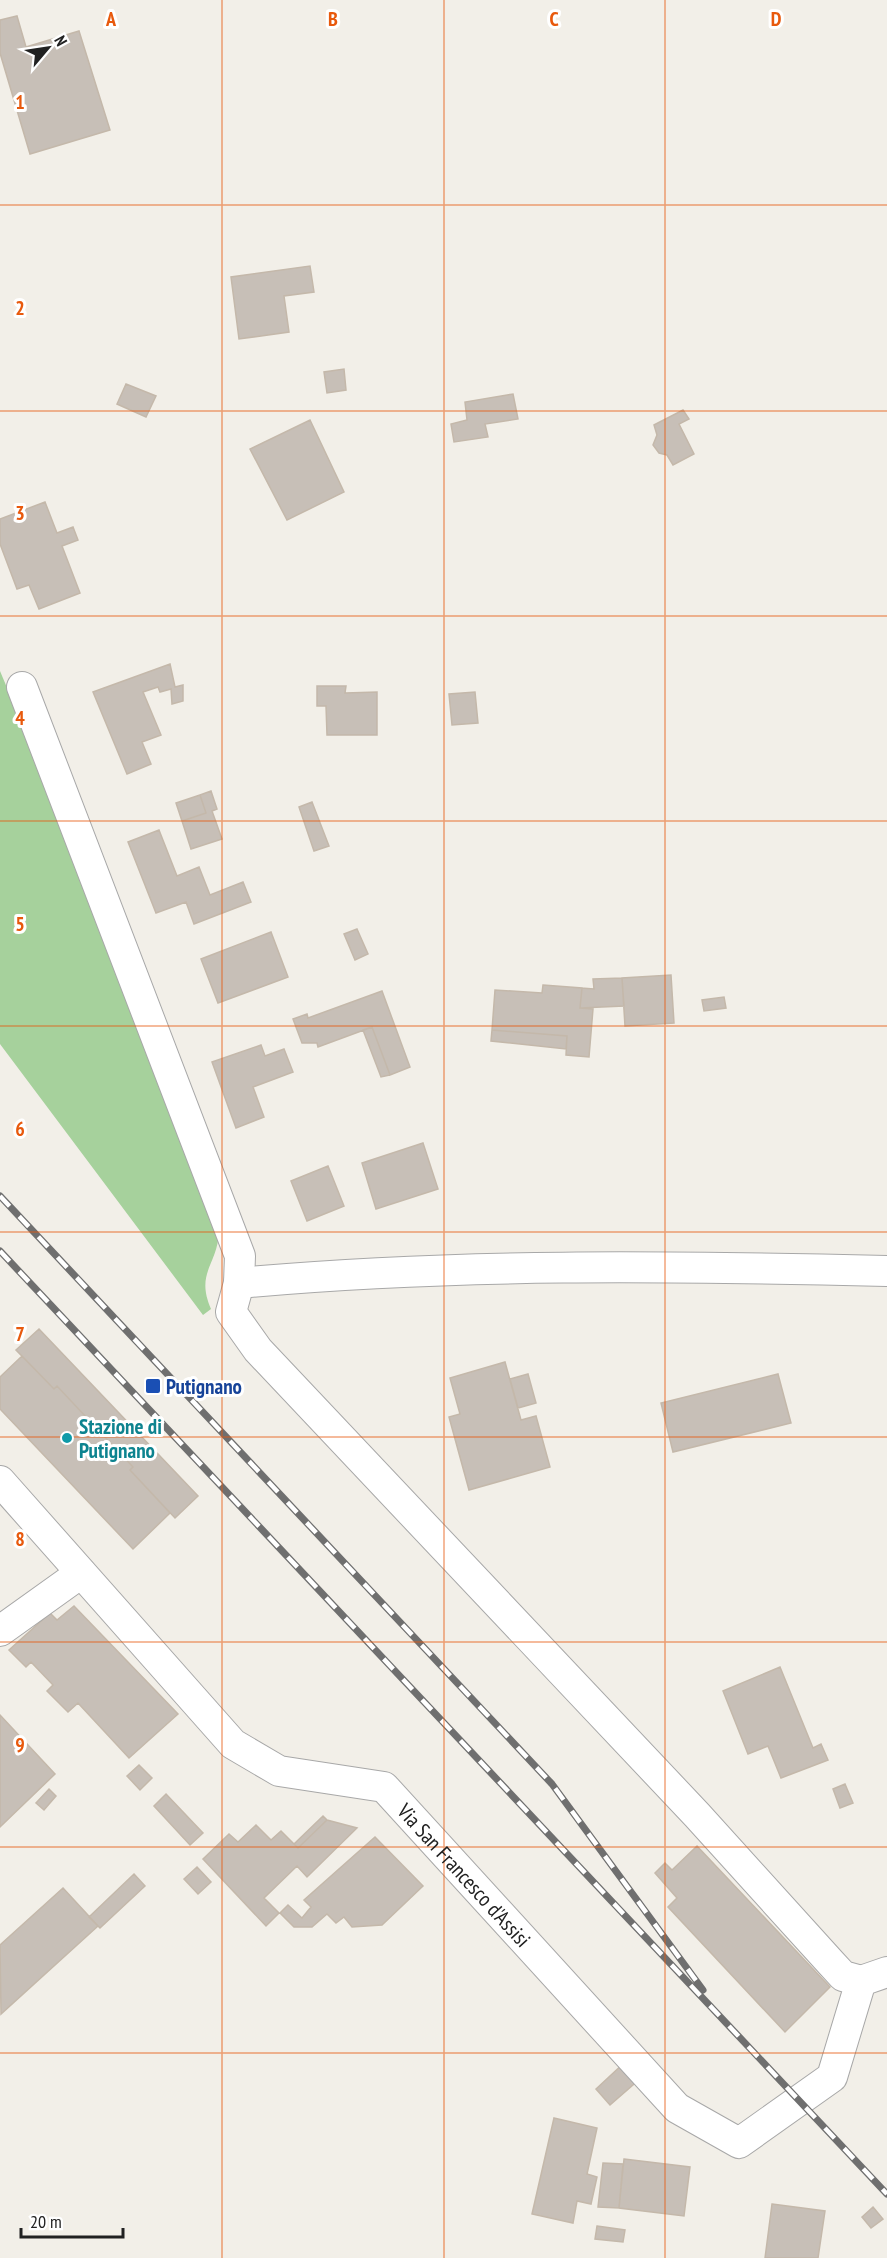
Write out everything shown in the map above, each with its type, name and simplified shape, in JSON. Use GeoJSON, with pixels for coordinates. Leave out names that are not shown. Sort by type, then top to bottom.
{"type":"FeatureCollection","features":[{"type":"Feature","properties":{"kind":"street"},"geometry":{"type":"LineString","coordinates":[[22,687],[224,1207],[240,1256],[239,1283],[231,1312],[258,1350],[697,1815],[843,1976],[874,1977]]}},
{"type":"Feature","properties":{"kind":"street"},"geometry":{"type":"LineString","coordinates":[[239,1283],[298,1277],[577,1266],[887,1272]]}},
{"type":"Feature","properties":{"kind":"street","name":"Via San Francesco d'Assisi"},"geometry":{"type":"LineString","coordinates":[[0,1481],[232,1744],[279,1771],[384,1787],[677,2109],[740,2143],[832,2077],[874,1977]]}},
{"type":"Feature","properties":{"kind":"street"},"geometry":{"type":"LineString","coordinates":[[0,1631],[12,1625],[81,1572]]}},
{"type":"Feature","properties":{"kind":"green space"},"geometry":{"type":"Polygon","coordinates":[[[0,671],[80,862],[219,1231],[218,1243],[205,1286],[211,1309],[203,1315],[0,1044],[0,671]]]}},
{"type":"Feature","properties":{"kind":"building"},"geometry":{"type":"Polygon","coordinates":[[[17,16],[26,47],[79,31],[110,130],[30,154],[0,53],[0,20],[17,16]]]}},
{"type":"Feature","properties":{"kind":"building"},"geometry":{"type":"Polygon","coordinates":[[[310,266],[314,292],[284,296],[289,332],[239,339],[231,277],[310,266]]]}},
{"type":"Feature","properties":{"kind":"building"},"geometry":{"type":"Polygon","coordinates":[[[344,369],[346,390],[327,393],[324,372],[344,369]]]}},
{"type":"Feature","properties":{"kind":"building"},"geometry":{"type":"Polygon","coordinates":[[[126,384],[156,396],[146,417],[117,404],[126,384]]]}},
{"type":"Feature","properties":{"kind":"building"},"geometry":{"type":"Polygon","coordinates":[[[513,394],[518,419],[485,424],[488,437],[454,442],[451,424],[467,420],[465,402],[513,394]]]}},
{"type":"Feature","properties":{"kind":"building"},"geometry":{"type":"Polygon","coordinates":[[[683,410],[689,419],[679,424],[694,454],[673,465],[667,455],[659,453],[653,445],[657,435],[654,425],[683,410]]]}},
{"type":"Feature","properties":{"kind":"building"},"geometry":{"type":"Polygon","coordinates":[[[310,420],[344,492],[287,520],[250,449],[310,420]]]}},
{"type":"Feature","properties":{"kind":"building"},"geometry":{"type":"Polygon","coordinates":[[[45,502],[57,533],[73,527],[78,540],[62,546],[80,593],[39,609],[29,585],[17,589],[0,544],[0,519],[45,502]]]}},
{"type":"Feature","properties":{"kind":"building"},"geometry":{"type":"Polygon","coordinates":[[[170,664],[175,687],[183,685],[183,701],[172,704],[171,689],[160,692],[158,687],[143,692],[161,735],[142,742],[151,764],[127,774],[93,692],[170,664]]]}},
{"type":"Feature","properties":{"kind":"building"},"geometry":{"type":"Polygon","coordinates":[[[317,686],[346,686],[345,693],[377,692],[377,735],[327,735],[326,706],[317,706],[317,686]]]}},
{"type":"Feature","properties":{"kind":"building"},"geometry":{"type":"Polygon","coordinates":[[[475,692],[478,723],[452,725],[449,694],[475,692]]]}},
{"type":"Feature","properties":{"kind":"building"},"geometry":{"type":"Polygon","coordinates":[[[211,791],[217,809],[212,811],[222,839],[191,849],[182,821],[206,813],[200,795],[211,791]]]}},
{"type":"Feature","properties":{"kind":"building"},"geometry":{"type":"Polygon","coordinates":[[[200,795],[206,813],[182,821],[176,803],[200,795]]]}},
{"type":"Feature","properties":{"kind":"building"},"geometry":{"type":"Polygon","coordinates":[[[312,802],[329,846],[314,851],[299,807],[312,802]]]}},
{"type":"Feature","properties":{"kind":"building"},"geometry":{"type":"Polygon","coordinates":[[[159,830],[177,876],[199,867],[210,895],[243,882],[251,902],[194,924],[186,902],[156,913],[128,842],[159,830]]]}},
{"type":"Feature","properties":{"kind":"building"},"geometry":{"type":"Polygon","coordinates":[[[357,929],[368,954],[355,960],[344,934],[357,929]]]}},
{"type":"Feature","properties":{"kind":"building"},"geometry":{"type":"Polygon","coordinates":[[[271,932],[288,977],[218,1003],[201,959],[271,932]]]}},
{"type":"Feature","properties":{"kind":"building"},"geometry":{"type":"Polygon","coordinates":[[[671,975],[674,1023],[625,1026],[622,978],[671,975]]]}},
{"type":"Feature","properties":{"kind":"building"},"geometry":{"type":"Polygon","coordinates":[[[622,978],[624,1006],[580,1008],[582,988],[594,989],[593,979],[622,978]]]}},
{"type":"Feature","properties":{"kind":"building"},"geometry":{"type":"Polygon","coordinates":[[[543,985],[582,988],[580,1008],[593,1009],[589,1057],[566,1055],[567,1036],[492,1030],[495,990],[542,993],[543,985]]]}},
{"type":"Feature","properties":{"kind":"building"},"geometry":{"type":"Polygon","coordinates":[[[382,991],[410,1067],[390,1075],[372,1027],[318,1047],[317,1043],[302,1043],[293,1019],[307,1014],[308,1018],[382,991]]]}},
{"type":"Feature","properties":{"kind":"building"},"geometry":{"type":"Polygon","coordinates":[[[724,997],[726,1008],[704,1011],[702,1000],[724,997]]]}},
{"type":"Feature","properties":{"kind":"building"},"geometry":{"type":"Polygon","coordinates":[[[372,1027],[390,1075],[381,1077],[363,1030],[372,1027]]]}},
{"type":"Feature","properties":{"kind":"building"},"geometry":{"type":"Polygon","coordinates":[[[492,1030],[567,1036],[566,1049],[491,1041],[492,1030]]]}},
{"type":"Feature","properties":{"kind":"building"},"geometry":{"type":"Polygon","coordinates":[[[261,1045],[265,1056],[284,1049],[293,1072],[253,1087],[264,1117],[236,1128],[212,1062],[261,1045]]]}},
{"type":"Feature","properties":{"kind":"building"},"geometry":{"type":"Polygon","coordinates":[[[423,1143],[438,1189],[376,1209],[362,1163],[423,1143]]]}},
{"type":"Feature","properties":{"kind":"building"},"geometry":{"type":"Polygon","coordinates":[[[328,1166],[344,1206],[307,1221],[291,1181],[328,1166]]]}},
{"type":"Feature","properties":{"kind":"building"},"geometry":{"type":"Polygon","coordinates":[[[39,1329],[198,1496],[175,1518],[130,1470],[133,1467],[57,1386],[54,1389],[16,1350],[39,1329]]]}},
{"type":"Feature","properties":{"kind":"building","name":"Stazione di Putignano"},"geometry":{"type":"Polygon","coordinates":[[[22,1356],[54,1389],[57,1386],[133,1467],[130,1470],[170,1513],[133,1549],[0,1409],[0,1377],[22,1356]]]}},
{"type":"Feature","properties":{"kind":"building"},"geometry":{"type":"Polygon","coordinates":[[[505,1362],[521,1420],[536,1416],[550,1467],[469,1490],[449,1417],[460,1414],[450,1378],[505,1362]]]}},
{"type":"Feature","properties":{"kind":"building"},"geometry":{"type":"Polygon","coordinates":[[[528,1374],[536,1403],[518,1408],[510,1379],[528,1374]]]}},
{"type":"Feature","properties":{"kind":"building"},"geometry":{"type":"Polygon","coordinates":[[[778,1374],[791,1423],[673,1452],[661,1403],[778,1374]]]}},
{"type":"Feature","properties":{"kind":"building"},"geometry":{"type":"Polygon","coordinates":[[[74,1606],[178,1714],[129,1758],[78,1703],[68,1712],[47,1691],[53,1685],[31,1662],[26,1667],[9,1650],[50,1613],[57,1620],[74,1606]]]}},
{"type":"Feature","properties":{"kind":"building"},"geometry":{"type":"Polygon","coordinates":[[[780,1667],[813,1748],[821,1744],[828,1760],[781,1778],[768,1746],[748,1754],[723,1691],[780,1667]]]}},
{"type":"Feature","properties":{"kind":"building"},"geometry":{"type":"Polygon","coordinates":[[[0,1715],[55,1774],[0,1827],[0,1715]]]}},
{"type":"Feature","properties":{"kind":"building"},"geometry":{"type":"Polygon","coordinates":[[[139,1765],[152,1778],[140,1790],[127,1776],[139,1765]]]}},
{"type":"Feature","properties":{"kind":"building"},"geometry":{"type":"Polygon","coordinates":[[[845,1784],[853,1803],[840,1808],[833,1789],[845,1784]]]}},
{"type":"Feature","properties":{"kind":"building"},"geometry":{"type":"Polygon","coordinates":[[[49,1789],[56,1796],[44,1810],[36,1803],[49,1789]]]}},
{"type":"Feature","properties":{"kind":"building"},"geometry":{"type":"Polygon","coordinates":[[[166,1794],[203,1833],[190,1845],[154,1806],[166,1794]]]}},
{"type":"Feature","properties":{"kind":"building"},"geometry":{"type":"Polygon","coordinates":[[[323,1816],[327,1820],[298,1848],[294,1844],[323,1816]]]}},
{"type":"Feature","properties":{"kind":"building"},"geometry":{"type":"Polygon","coordinates":[[[327,1820],[357,1828],[307,1877],[297,1866],[264,1898],[279,1913],[266,1926],[203,1859],[229,1834],[238,1842],[256,1825],[271,1840],[281,1831],[298,1848],[327,1820]]]}},
{"type":"Feature","properties":{"kind":"building"},"geometry":{"type":"Polygon","coordinates":[[[375,1837],[423,1886],[382,1925],[352,1927],[344,1917],[336,1923],[327,1914],[312,1927],[294,1927],[280,1913],[288,1905],[302,1918],[311,1907],[304,1900],[375,1837]]]}},
{"type":"Feature","properties":{"kind":"building"},"geometry":{"type":"Polygon","coordinates":[[[697,1846],[830,1987],[785,2032],[668,1907],[677,1898],[655,1873],[665,1863],[672,1870],[697,1846]]]}},
{"type":"Feature","properties":{"kind":"building"},"geometry":{"type":"Polygon","coordinates":[[[197,1867],[211,1882],[198,1894],[184,1879],[197,1867]]]}},
{"type":"Feature","properties":{"kind":"building"},"geometry":{"type":"Polygon","coordinates":[[[134,1874],[145,1886],[100,1928],[89,1917],[134,1874]]]}},
{"type":"Feature","properties":{"kind":"building"},"geometry":{"type":"Polygon","coordinates":[[[63,1888],[98,1926],[1,2014],[0,1945],[63,1888]]]}},
{"type":"Feature","properties":{"kind":"building"},"geometry":{"type":"Polygon","coordinates":[[[625,2062],[641,2078],[610,2105],[596,2089],[625,2062]]]}},
{"type":"Feature","properties":{"kind":"building"},"geometry":{"type":"Polygon","coordinates":[[[554,2118],[597,2128],[587,2174],[597,2177],[591,2204],[577,2201],[573,2223],[532,2214],[554,2118]]]}},
{"type":"Feature","properties":{"kind":"building"},"geometry":{"type":"Polygon","coordinates":[[[624,2159],[690,2167],[684,2216],[619,2208],[624,2159]]]}},
{"type":"Feature","properties":{"kind":"building"},"geometry":{"type":"Polygon","coordinates":[[[603,2163],[623,2164],[619,2208],[598,2207],[603,2163]]]}},
{"type":"Feature","properties":{"kind":"building"},"geometry":{"type":"Polygon","coordinates":[[[772,2204],[825,2211],[818,2258],[765,2258],[772,2204]]]}},
{"type":"Feature","properties":{"kind":"building"},"geometry":{"type":"Polygon","coordinates":[[[873,2207],[883,2219],[871,2228],[862,2217],[873,2207]]]}},
{"type":"Feature","properties":{"kind":"building"},"geometry":{"type":"Polygon","coordinates":[[[597,2226],[625,2230],[623,2242],[595,2239],[597,2226]]]}},
{"type":"Feature","properties":{"kind":"railway"},"geometry":{"type":"LineString","coordinates":[[0,1196],[552,1784],[703,1990]]}},
{"type":"Feature","properties":{"kind":"railway"},"geometry":{"type":"LineString","coordinates":[[0,1251],[887,2194]]}},
{"type":"Feature","properties":{"kind":"place","name":"Putignano"},"geometry":{"type":"Point","coordinates":[153,1386]}},
{"type":"Feature","properties":{"kind":"place","name":"Stazione di Putignano"},"geometry":{"type":"Point","coordinates":[67,1438]}}]}
